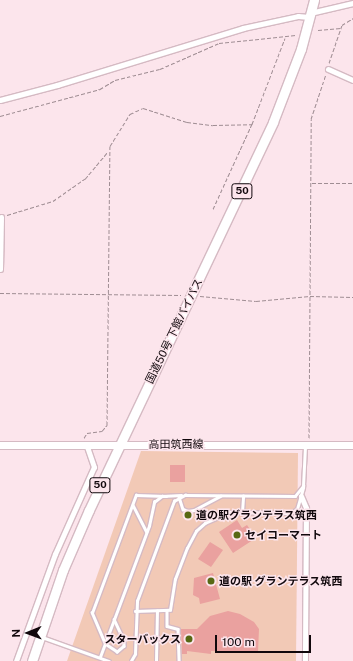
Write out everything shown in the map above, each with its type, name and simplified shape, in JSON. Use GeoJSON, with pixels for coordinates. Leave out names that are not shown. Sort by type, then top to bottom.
{"type":"FeatureCollection","features":[{"type":"Feature","properties":{"kind":"highway","name":"国道50号 下館バイパス"},"geometry":{"type":"LineString","coordinates":[[32,661],[76,539],[255,163],[291,76],[311,10]]}},
{"type":"Feature","properties":{"kind":"main road","name":"高田筑西線"},"geometry":{"type":"LineString","coordinates":[[0,445],[353,445]]}},
{"type":"Feature","properties":{"kind":"street"},"geometry":{"type":"LineString","coordinates":[[0,100],[57,85],[243,28],[298,16],[311,10],[353,3]]}},
{"type":"Feature","properties":{"kind":"street"},"geometry":{"type":"LineString","coordinates":[[328,69],[353,80]]}},
{"type":"Feature","properties":{"kind":"street"},"geometry":{"type":"LineString","coordinates":[[0,269],[1,217]]}},
{"type":"Feature","properties":{"kind":"street"},"geometry":{"type":"LineString","coordinates":[[16,661],[52,561],[94,467],[85,444]]}},
{"type":"Feature","properties":{"kind":"street"},"geometry":{"type":"LineString","coordinates":[[302,496],[306,508],[305,661]]}},
{"type":"Feature","properties":{"kind":"lane"},"geometry":{"type":"LineString","coordinates":[[135,611],[167,611],[171,608],[178,571],[196,531],[218,515],[242,512],[291,513],[297,508],[302,496],[307,444]]}},
{"type":"Feature","properties":{"kind":"lane"},"geometry":{"type":"LineString","coordinates":[[114,618],[124,646],[117,652],[105,644],[92,613],[136,495],[295,496],[303,486]]}},
{"type":"Feature","properties":{"kind":"lane"},"geometry":{"type":"LineString","coordinates":[[131,661],[135,654],[135,611],[172,505],[178,497],[185,495]]}},
{"type":"Feature","properties":{"kind":"lane"},"geometry":{"type":"LineString","coordinates":[[178,497],[183,509],[194,510],[220,495]]}},
{"type":"Feature","properties":{"kind":"lane"},"geometry":{"type":"LineString","coordinates":[[100,658],[147,532],[154,502],[166,496]]}},
{"type":"Feature","properties":{"kind":"lane"},"geometry":{"type":"LineString","coordinates":[[242,512],[243,496]]}},
{"type":"Feature","properties":{"kind":"lane"},"geometry":{"type":"LineString","coordinates":[[133,504],[147,532]]}},
{"type":"Feature","properties":{"kind":"lane"},"geometry":{"type":"LineString","coordinates":[[156,661],[157,611]]}},
{"type":"Feature","properties":{"kind":"lane"},"geometry":{"type":"LineString","coordinates":[[167,611],[167,626],[178,629],[178,661]]}},
{"type":"Feature","properties":{"kind":"lane"},"geometry":{"type":"LineString","coordinates":[[40,636],[109,661]]}},
{"type":"Feature","properties":{"kind":"path"},"geometry":{"type":"LineString","coordinates":[[307,444],[311,119],[341,28],[353,18]]}},
{"type":"Feature","properties":{"kind":"path"},"geometry":{"type":"LineString","coordinates":[[318,30],[341,28]]}},
{"type":"Feature","properties":{"kind":"path"},"geometry":{"type":"LineString","coordinates":[[0,116],[100,89],[114,80],[160,69],[219,43],[296,35]]}},
{"type":"Feature","properties":{"kind":"path"},"geometry":{"type":"LineString","coordinates":[[213,209],[252,124],[285,37]]}},
{"type":"Feature","properties":{"kind":"path"},"geometry":{"type":"LineString","coordinates":[[1,217],[53,201],[85,179],[100,159],[109,152],[130,114],[138,109],[147,109],[198,124],[252,124]]}},
{"type":"Feature","properties":{"kind":"path"},"geometry":{"type":"LineString","coordinates":[[85,444],[86,432],[102,431],[107,425],[109,152]]}},
{"type":"Feature","properties":{"kind":"path"},"geometry":{"type":"LineString","coordinates":[[311,183],[353,183]]}},
{"type":"Feature","properties":{"kind":"path"},"geometry":{"type":"LineString","coordinates":[[0,293],[182,295]]}},
{"type":"Feature","properties":{"kind":"path"},"geometry":{"type":"LineString","coordinates":[[198,296],[256,301],[310,296],[353,297]]}},
{"type":"Feature","properties":{"kind":"shaded area"},"geometry":{"type":"Polygon","coordinates":[[[141,451],[298,453],[296,661],[67,661],[141,451]]]}},
{"type":"Feature","properties":{"kind":"building"},"geometry":{"type":"Polygon","coordinates":[[[170,465],[185,465],[185,482],[170,482],[170,465]]]}},
{"type":"Feature","properties":{"kind":"building","name":"セイコーマート"},"geometry":{"type":"Polygon","coordinates":[[[237,520],[242,528],[247,525],[256,538],[233,553],[219,532],[237,520]]]}},
{"type":"Feature","properties":{"kind":"building"},"geometry":{"type":"Polygon","coordinates":[[[210,542],[223,550],[211,567],[198,559],[210,542]]]}},
{"type":"Feature","properties":{"kind":"building"},"geometry":{"type":"Polygon","coordinates":[[[213,573],[220,599],[200,604],[199,598],[193,595],[194,578],[213,573]]]}},
{"type":"Feature","properties":{"kind":"building"},"geometry":{"type":"Polygon","coordinates":[[[228,611],[240,614],[254,622],[259,629],[258,652],[211,651],[211,654],[187,651],[187,654],[182,654],[181,629],[197,629],[210,616],[228,611]]]}},
{"type":"Feature","properties":{"kind":"place","name":"道の駅グランテラス筑西"},"geometry":{"type":"Point","coordinates":[188,515]}},
{"type":"Feature","properties":{"kind":"place","name":"セイコーマート"},"geometry":{"type":"Point","coordinates":[237,535]}},
{"type":"Feature","properties":{"kind":"place","name":"道の駅 グランテラス筑西"},"geometry":{"type":"Point","coordinates":[211,581]}},
{"type":"Feature","properties":{"kind":"place","name":"スターバックス"},"geometry":{"type":"Point","coordinates":[189,639]}}]}
